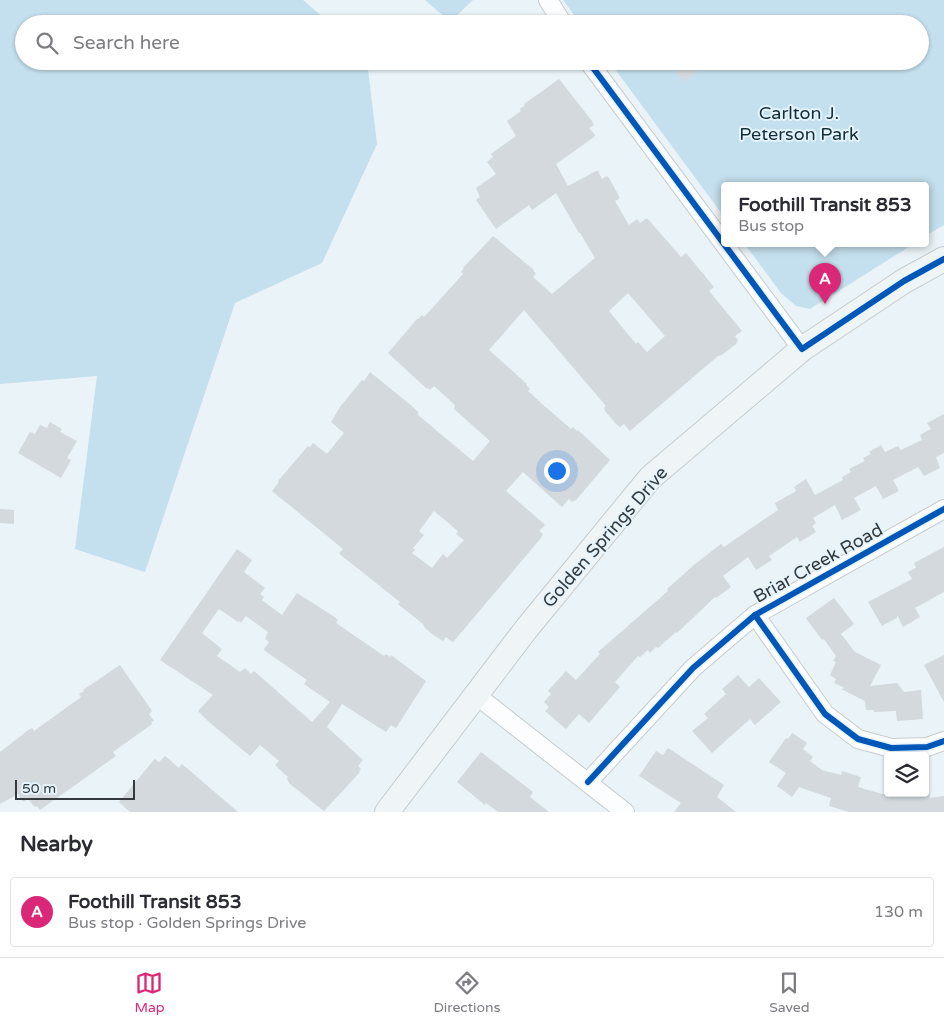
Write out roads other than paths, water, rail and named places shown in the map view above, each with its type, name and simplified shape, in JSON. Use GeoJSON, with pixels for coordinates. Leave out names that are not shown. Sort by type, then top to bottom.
{"type":"FeatureCollection","features":[{"type":"Feature","properties":{"kind":"main road","name":"Golden Springs Drive"},"geometry":{"type":"LineString","coordinates":[[387,812],[527,628],[650,478],[802,350],[904,281],[944,259]]}},
{"type":"Feature","properties":{"kind":"street"},"geometry":{"type":"LineString","coordinates":[[548,0],[557,15]]}},
{"type":"Feature","properties":{"kind":"street"},"geometry":{"type":"LineString","coordinates":[[595,70],[721,241]]}},
{"type":"Feature","properties":{"kind":"street"},"geometry":{"type":"LineString","coordinates":[[726,247],[802,350]]}},
{"type":"Feature","properties":{"kind":"street","name":"Briar Creek Road"},"geometry":{"type":"LineString","coordinates":[[588,782],[693,668],[755,615],[944,509]]}},
{"type":"Feature","properties":{"kind":"street"},"geometry":{"type":"LineString","coordinates":[[755,615],[825,714],[858,739],[891,748],[927,746],[944,741]]}},
{"type":"Feature","properties":{"kind":"street"},"geometry":{"type":"LineString","coordinates":[[476,695],[625,812]]}},
{"type":"Feature","properties":{"kind":"place","name":"Foothill Transit 853"},"geometry":{"type":"Point","coordinates":[825,304]}},
{"type":"Feature","properties":{"kind":"park label","name":"Carlton J. Peterson Park"},"geometry":{"type":"Point","coordinates":[799,123]}}]}
